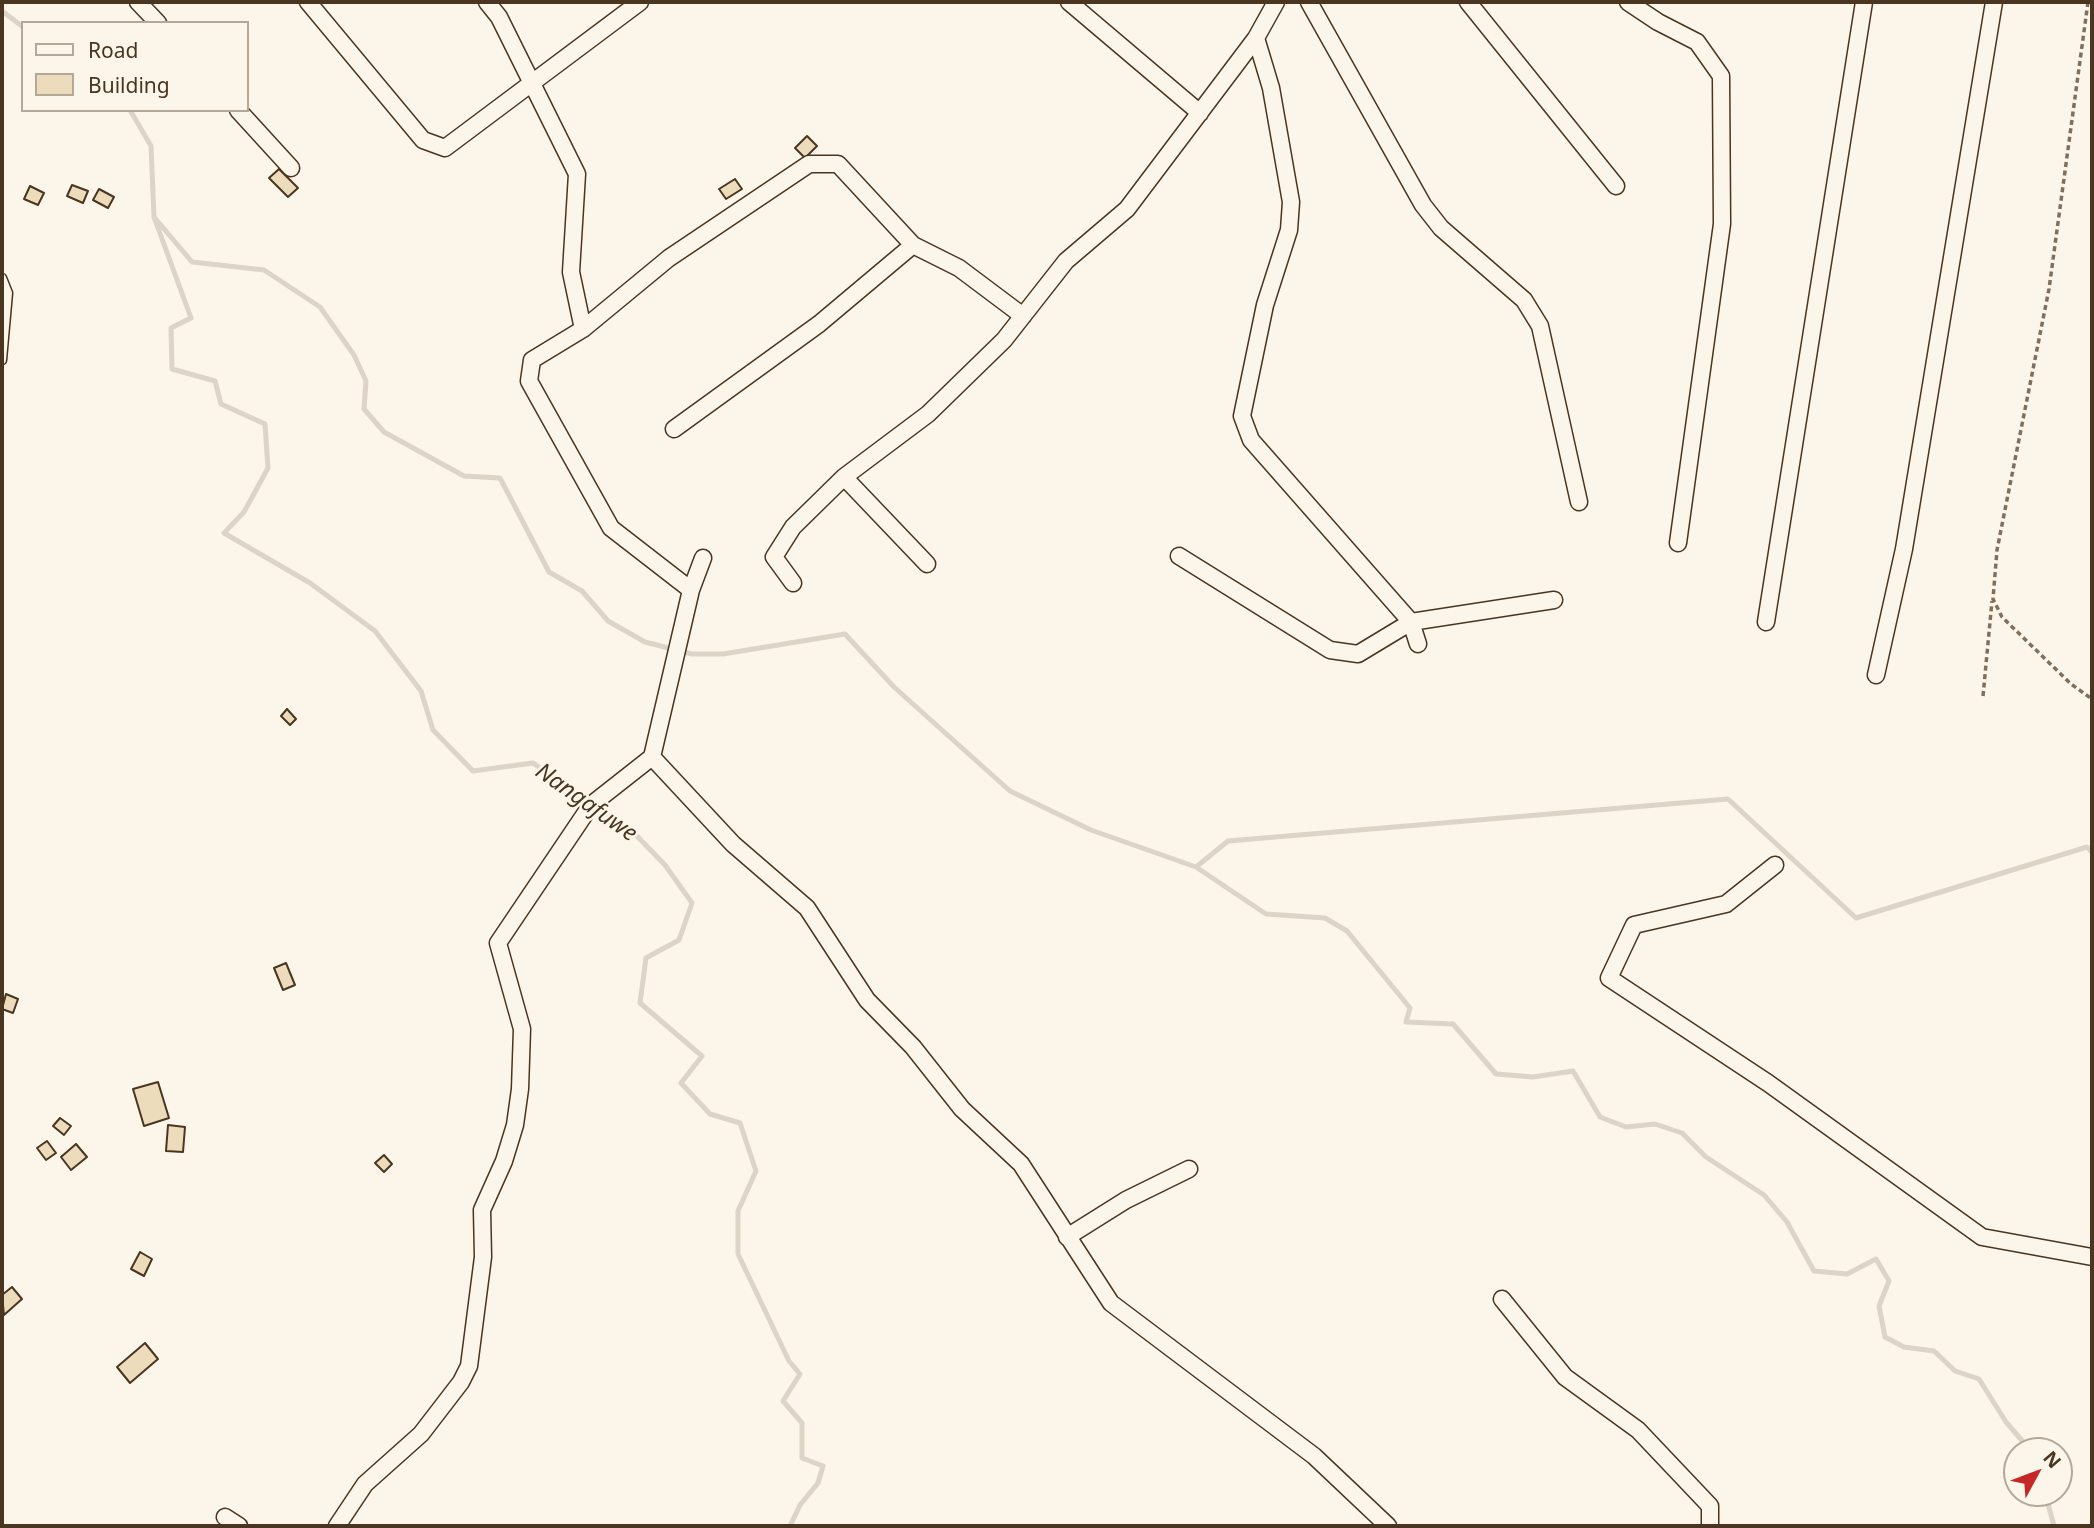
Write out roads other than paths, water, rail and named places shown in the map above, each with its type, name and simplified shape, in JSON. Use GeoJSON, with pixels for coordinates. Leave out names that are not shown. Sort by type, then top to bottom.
{"type":"FeatureCollection","features":[{"type":"Feature","properties":{"kind":"street"},"geometry":{"type":"LineString","coordinates":[[138,2],[156,21]]}},
{"type":"Feature","properties":{"kind":"street"},"geometry":{"type":"LineString","coordinates":[[308,2],[423,140],[445,148],[640,2]]}},
{"type":"Feature","properties":{"kind":"street"},"geometry":{"type":"LineString","coordinates":[[487,2],[499,17],[576,174],[571,272],[583,329]]}},
{"type":"Feature","properties":{"kind":"street"},"geometry":{"type":"LineString","coordinates":[[1069,2],[1200,113]]}},
{"type":"Feature","properties":{"kind":"street"},"geometry":{"type":"LineString","coordinates":[[793,583],[774,557],[793,527],[844,477],[928,414],[1004,340],[1066,261],[1128,209],[1256,38],[1276,2]]}},
{"type":"Feature","properties":{"kind":"street"},"geometry":{"type":"LineString","coordinates":[[1309,2],[1423,205],[1441,228],[1524,300],[1540,326],[1579,502]]}},
{"type":"Feature","properties":{"kind":"street"},"geometry":{"type":"LineString","coordinates":[[1468,2],[1616,186]]}},
{"type":"Feature","properties":{"kind":"street"},"geometry":{"type":"LineString","coordinates":[[1628,2],[1658,22],[1697,41],[1721,76],[1722,224],[1678,543]]}},
{"type":"Feature","properties":{"kind":"street"},"geometry":{"type":"LineString","coordinates":[[1766,622],[1864,2]]}},
{"type":"Feature","properties":{"kind":"street"},"geometry":{"type":"LineString","coordinates":[[1876,676],[1904,549],[1994,2]]}},
{"type":"Feature","properties":{"kind":"street"},"geometry":{"type":"LineString","coordinates":[[1256,38],[1271,88],[1290,202],[1289,230],[1265,304],[1242,416],[1251,440],[1411,622],[1418,644]]}},
{"type":"Feature","properties":{"kind":"street"},"geometry":{"type":"LineString","coordinates":[[240,112],[291,168]]}},
{"type":"Feature","properties":{"kind":"street"},"geometry":{"type":"LineString","coordinates":[[691,590],[611,528],[529,381],[532,360],[583,329],[670,258],[809,164],[838,164],[913,245],[959,268],[1023,316]]}},
{"type":"Feature","properties":{"kind":"street"},"geometry":{"type":"LineString","coordinates":[[674,429],[819,324],[913,245]]}},
{"type":"Feature","properties":{"kind":"street"},"geometry":{"type":"LineString","coordinates":[[844,477],[927,564]]}},
{"type":"Feature","properties":{"kind":"street"},"geometry":{"type":"LineString","coordinates":[[1179,556],[1330,650],[1358,654],[1411,622],[1554,600]]}},
{"type":"Feature","properties":{"kind":"street"},"geometry":{"type":"LineString","coordinates":[[337,1526],[365,1483],[421,1434],[461,1382],[469,1366],[483,1257],[482,1210],[504,1161],[515,1125],[520,1089],[522,1029],[498,943],[590,805],[652,757],[691,590],[703,558]]}},
{"type":"Feature","properties":{"kind":"street"},"geometry":{"type":"LineString","coordinates":[[652,757],[733,844],[807,908],[867,1000],[914,1047],[962,1109],[1021,1164],[1111,1303],[1314,1456],[1388,1526]]}},
{"type":"Feature","properties":{"kind":"street"},"geometry":{"type":"LineString","coordinates":[[1775,865],[1726,904],[1634,925],[1609,978],[1768,1083],[1982,1237],[2092,1257]]}},
{"type":"Feature","properties":{"kind":"street"},"geometry":{"type":"LineString","coordinates":[[1067,1237],[1126,1200],[1189,1169]]}},
{"type":"Feature","properties":{"kind":"street"},"geometry":{"type":"LineString","coordinates":[[1502,1299],[1565,1377],[1638,1430],[1710,1506],[1710,1526]]}},
{"type":"Feature","properties":{"kind":"lane"},"geometry":{"type":"LineString","coordinates":[[2,278],[8,293],[2,360]]}},
{"type":"Feature","properties":{"kind":"waterway","name":"Nangafuwe"},"geometry":{"type":"LineString","coordinates":[[2,11],[21,25]]}},
{"type":"Feature","properties":{"kind":"waterway","name":"Nangafuwe"},"geometry":{"type":"LineString","coordinates":[[131,112],[151,146],[154,217],[191,318],[171,328],[172,369],[215,381],[221,404],[265,424],[268,468],[244,512],[224,533],[310,583],[375,631],[421,691],[433,730],[473,771],[533,763],[637,836],[665,865],[692,903],[679,940],[646,958],[640,1003],[702,1056],[681,1083],[710,1114],[740,1123],[756,1171],[738,1211],[738,1254],[789,1361],[800,1374],[783,1401],[802,1423],[802,1458],[823,1466],[818,1483],[800,1505],[790,1526]]}},
{"type":"Feature","properties":{"kind":"waterway"},"geometry":{"type":"LineString","coordinates":[[154,217],[192,262],[264,270],[320,307],[354,355],[366,381],[364,409],[384,432],[464,476],[500,478],[549,572],[582,591],[608,621],[645,642],[692,654],[723,654],[845,634],[894,687],[1010,791],[1091,830],[1196,867],[1266,914],[1325,918],[1347,931],[1410,1008],[1406,1022],[1453,1024],[1496,1074],[1533,1077],[1573,1071],[1600,1117],[1626,1127],[1655,1124],[1682,1133],[1706,1157],[1764,1195],[1787,1222],[1814,1271],[1847,1274],[1876,1259],[1889,1281],[1879,1306],[1885,1337],[1904,1347],[1934,1351],[1955,1371],[1979,1379],[2006,1422],[2019,1437]]}},
{"type":"Feature","properties":{"kind":"waterway"},"geometry":{"type":"LineString","coordinates":[[1196,867],[1228,841],[1728,799],[1856,918],[2087,847],[2092,852]]}},
{"type":"Feature","properties":{"kind":"waterway"},"geometry":{"type":"LineString","coordinates":[[2049,1507],[2054,1526]]}}]}
